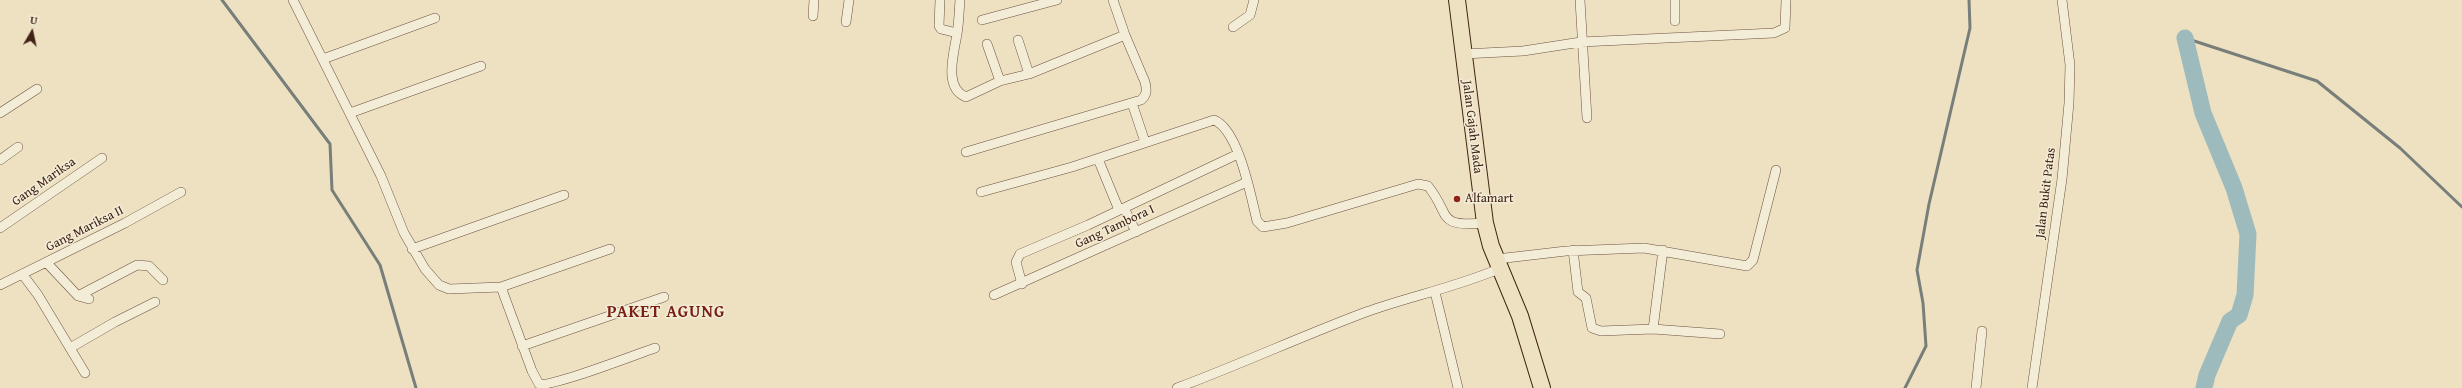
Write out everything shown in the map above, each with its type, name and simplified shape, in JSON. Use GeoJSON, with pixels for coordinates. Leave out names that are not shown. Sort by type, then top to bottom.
{"type":"FeatureCollection","features":[{"type":"Feature","properties":{"kind":"highway","name":"Jalan Gajah Mada"},"geometry":{"type":"LineString","coordinates":[[1457,0],[1484,223],[1520,316],[1542,388]]}},
{"type":"Feature","properties":{"kind":"street"},"geometry":{"type":"LineString","coordinates":[[293,0],[381,176],[412,249],[425,269],[444,288],[454,290],[501,287],[610,249]]}},
{"type":"Feature","properties":{"kind":"street"},"geometry":{"type":"LineString","coordinates":[[813,16],[814,0]]}},
{"type":"Feature","properties":{"kind":"street"},"geometry":{"type":"LineString","coordinates":[[846,22],[849,0]]}},
{"type":"Feature","properties":{"kind":"street"},"geometry":{"type":"LineString","coordinates":[[940,0],[939,26],[941,29],[957,33]]}},
{"type":"Feature","properties":{"kind":"street"},"geometry":{"type":"LineString","coordinates":[[960,0],[952,79],[961,95],[966,97],[973,96],[1000,82],[1029,74],[1125,35]]}},
{"type":"Feature","properties":{"kind":"street"},"geometry":{"type":"LineString","coordinates":[[982,20],[1057,0]]}},
{"type":"Feature","properties":{"kind":"street"},"geometry":{"type":"LineString","coordinates":[[966,152],[1132,103],[1145,97],[1147,89],[1125,35],[1113,0]]}},
{"type":"Feature","properties":{"kind":"street"},"geometry":{"type":"LineString","coordinates":[[1233,27],[1250,16],[1254,0]]}},
{"type":"Feature","properties":{"kind":"street"},"geometry":{"type":"LineString","coordinates":[[1580,0],[1581,42],[1587,118]]}},
{"type":"Feature","properties":{"kind":"street"},"geometry":{"type":"LineString","coordinates":[[1675,0],[1675,20]]}},
{"type":"Feature","properties":{"kind":"street"},"geometry":{"type":"LineString","coordinates":[[1464,54],[1523,51],[1581,42],[1774,33],[1785,28],[1786,0]]}},
{"type":"Feature","properties":{"kind":"street","name":"Jalan Bukit Patas"},"geometry":{"type":"LineString","coordinates":[[2032,388],[2062,179],[2070,88],[2068,37],[2062,0]]}},
{"type":"Feature","properties":{"kind":"street"},"geometry":{"type":"LineString","coordinates":[[322,59],[435,18]]}},
{"type":"Feature","properties":{"kind":"street"},"geometry":{"type":"LineString","coordinates":[[1018,40],[1029,74]]}},
{"type":"Feature","properties":{"kind":"street"},"geometry":{"type":"LineString","coordinates":[[987,44],[1000,82]]}},
{"type":"Feature","properties":{"kind":"street"},"geometry":{"type":"LineString","coordinates":[[350,113],[481,66]]}},
{"type":"Feature","properties":{"kind":"street"},"geometry":{"type":"LineString","coordinates":[[0,113],[37,89]]}},
{"type":"Feature","properties":{"kind":"street"},"geometry":{"type":"LineString","coordinates":[[1132,103],[1145,142]]}},
{"type":"Feature","properties":{"kind":"street"},"geometry":{"type":"LineString","coordinates":[[981,192],[1098,159],[1214,120],[1219,122],[1226,130],[1238,154],[1258,221],[1266,227],[1418,184],[1428,186],[1443,214],[1450,221],[1459,224],[1484,223]]}},
{"type":"Feature","properties":{"kind":"street"},"geometry":{"type":"LineString","coordinates":[[0,160],[18,147]]}},
{"type":"Feature","properties":{"kind":"street"},"geometry":{"type":"LineString","coordinates":[[1022,284],[1016,262],[1020,254],[1122,209],[1238,154]]}},
{"type":"Feature","properties":{"kind":"street","name":"Gang Mariksa"},"geometry":{"type":"LineString","coordinates":[[0,228],[102,158]]}},
{"type":"Feature","properties":{"kind":"street"},"geometry":{"type":"LineString","coordinates":[[1098,159],[1122,209],[1136,232]]}},
{"type":"Feature","properties":{"kind":"street"},"geometry":{"type":"LineString","coordinates":[[1177,388],[1247,362],[1274,348],[1322,328],[1397,301],[1435,292],[1474,279],[1499,263],[1573,250],[1639,248],[1663,250],[1742,265],[1751,264],[1776,170]]}},
{"type":"Feature","properties":{"kind":"street","name":"Gang Tambora I"},"geometry":{"type":"LineString","coordinates":[[994,295],[1022,284],[1247,182]]}},
{"type":"Feature","properties":{"kind":"street","name":"Gang Mariksa II"},"geometry":{"type":"LineString","coordinates":[[0,285],[47,263],[181,192]]}},
{"type":"Feature","properties":{"kind":"street"},"geometry":{"type":"LineString","coordinates":[[412,249],[564,195]]}},
{"type":"Feature","properties":{"kind":"street"},"geometry":{"type":"LineString","coordinates":[[1573,250],[1578,292],[1586,298],[1592,328],[1601,331],[1653,329],[1720,334]]}},
{"type":"Feature","properties":{"kind":"street"},"geometry":{"type":"LineString","coordinates":[[1653,329],[1663,250]]}},
{"type":"Feature","properties":{"kind":"street"},"geometry":{"type":"LineString","coordinates":[[47,263],[78,296],[89,299]]}},
{"type":"Feature","properties":{"kind":"street"},"geometry":{"type":"LineString","coordinates":[[78,296],[137,265],[149,266],[163,280]]}},
{"type":"Feature","properties":{"kind":"street"},"geometry":{"type":"LineString","coordinates":[[23,275],[38,294],[85,373]]}},
{"type":"Feature","properties":{"kind":"street"},"geometry":{"type":"LineString","coordinates":[[501,287],[535,380],[543,385],[655,348]]}},
{"type":"Feature","properties":{"kind":"street"},"geometry":{"type":"LineString","coordinates":[[1435,292],[1458,388]]}},
{"type":"Feature","properties":{"kind":"street"},"geometry":{"type":"LineString","coordinates":[[522,346],[664,297]]}},
{"type":"Feature","properties":{"kind":"street"},"geometry":{"type":"LineString","coordinates":[[70,348],[154,302]]}},
{"type":"Feature","properties":{"kind":"street"},"geometry":{"type":"LineString","coordinates":[[1976,388],[1982,331]]}},
{"type":"Feature","properties":{"kind":"waterway"},"geometry":{"type":"LineString","coordinates":[[222,0],[330,144],[332,190],[380,265],[416,388]]}},
{"type":"Feature","properties":{"kind":"waterway"},"geometry":{"type":"LineString","coordinates":[[1905,388],[1926,346],[1923,303],[1917,270],[1929,204],[1970,28],[1969,0]]}},
{"type":"Feature","properties":{"kind":"waterway"},"geometry":{"type":"LineString","coordinates":[[2185,38],[2317,81],[2400,148],[2462,207]]}},
{"type":"Feature","properties":{"kind":"waterway"},"geometry":{"type":"LineString","coordinates":[[2185,38],[2203,113],[2234,188],[2248,234],[2245,295],[2239,315],[2230,321],[2207,375],[2204,388]]}},
{"type":"Feature","properties":{"kind":"place","name":"Alfamart"},"geometry":{"type":"Point","coordinates":[1457,199]}},
{"type":"Feature","properties":{"kind":"district","name":"PAKET AGUNG"},"geometry":{"type":"Point","coordinates":[666,313]}}]}
